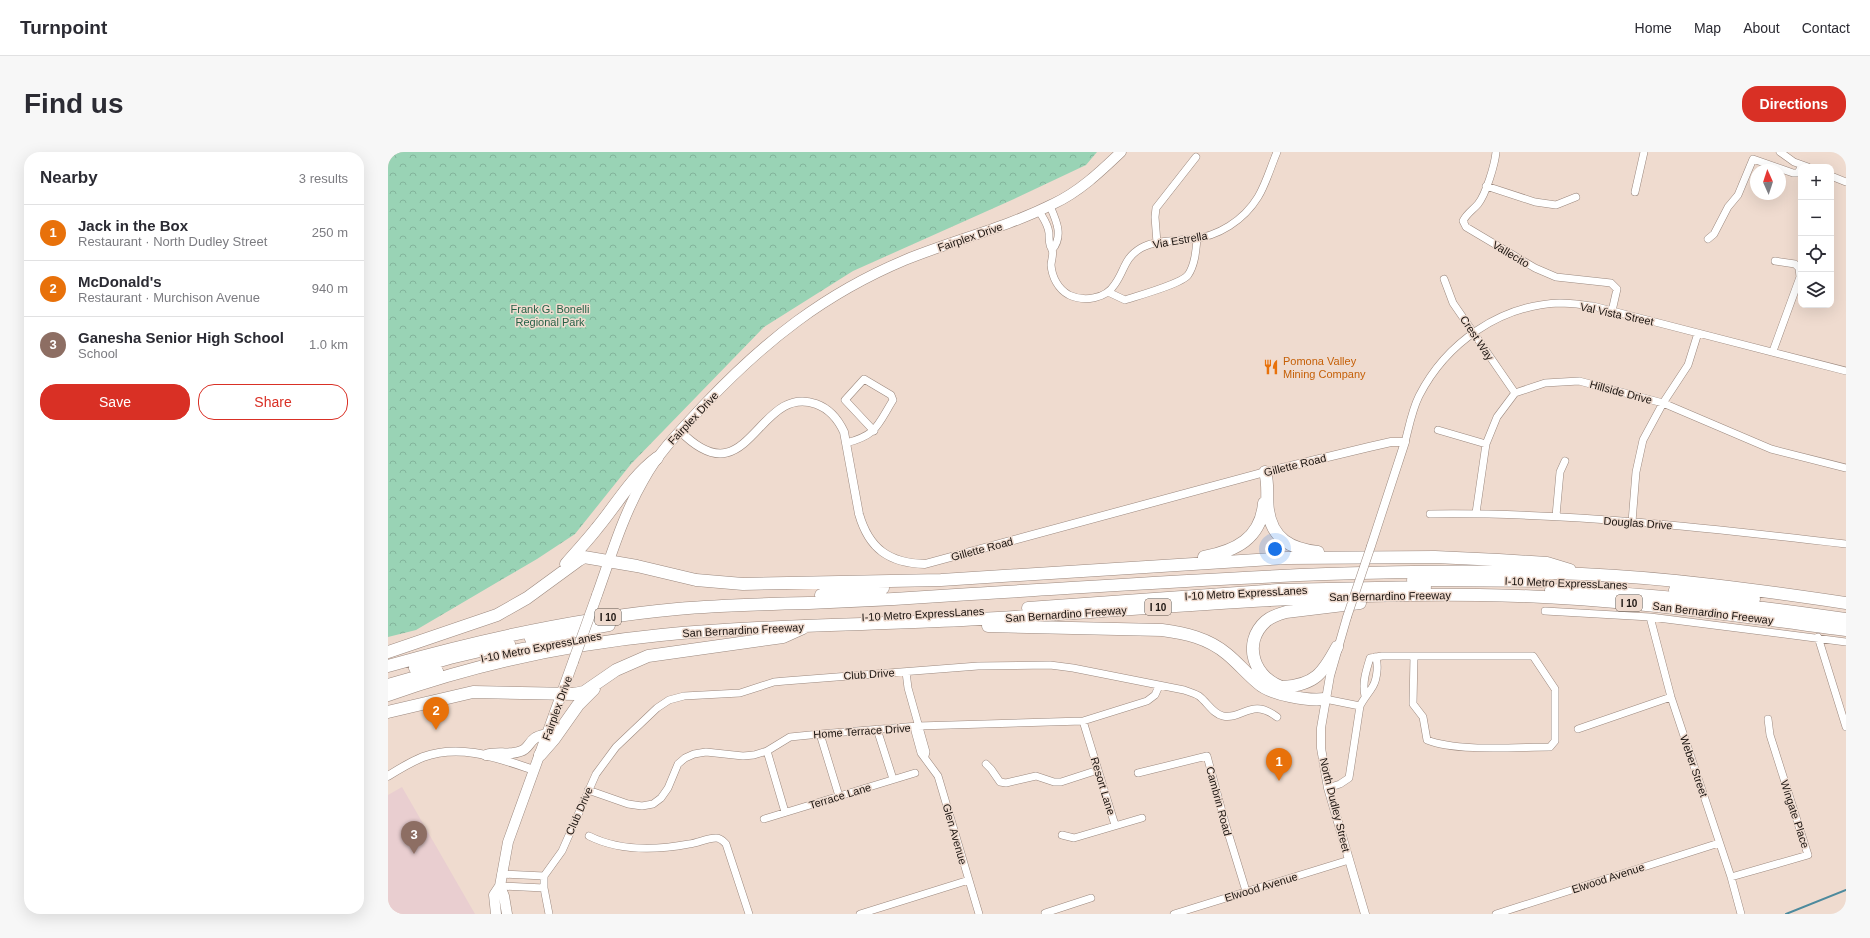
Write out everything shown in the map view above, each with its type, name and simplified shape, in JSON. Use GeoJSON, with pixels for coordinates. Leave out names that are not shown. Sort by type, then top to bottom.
{"type":"FeatureCollection","features":[{"type":"Feature","properties":{"kind":"highway"},"geometry":{"type":"LineString","coordinates":[[544,586],[597,528],[629,484],[642,469],[657,458]]}},
{"type":"Feature","properties":{"kind":"highway"},"geometry":{"type":"LineString","coordinates":[[1265,472],[1267,479],[1268,510],[1270,521],[1274,530],[1286,544],[1304,550],[1380,558]]}},
{"type":"Feature","properties":{"kind":"highway"},"geometry":{"type":"LineString","coordinates":[[1152,567],[1222,554],[1243,543],[1256,529],[1263,511],[1263,479],[1265,472]]}},
{"type":"Feature","properties":{"kind":"highway"},"geometry":{"type":"LineString","coordinates":[[388,652],[497,615],[527,598],[584,557],[696,580],[727,583],[941,580],[1287,558],[1435,557],[1547,562],[1584,574]]}},
{"type":"Feature","properties":{"kind":"highway","name":"San Bernardino Freeway"},"geometry":{"type":"LineString","coordinates":[[388,666],[452,648],[573,622],[671,609],[922,598],[1142,583],[1306,574],[1413,572],[1584,574],[1685,581],[1846,602]]}},
{"type":"Feature","properties":{"kind":"highway"},"geometry":{"type":"LineString","coordinates":[[741,605],[941,580]]}},
{"type":"Feature","properties":{"kind":"highway","name":"I-10 Metro ExpressLanes"},"geometry":{"type":"LineString","coordinates":[[1142,583],[1163,590],[1379,581],[1548,582],[1641,587],[1716,594],[1846,611]]}},
{"type":"Feature","properties":{"kind":"highway","name":"I-10 Metro ExpressLanes"},"geometry":{"type":"LineString","coordinates":[[388,685],[521,649],[646,628],[757,620],[897,616],[1007,610],[1285,590],[1441,587],[1581,591],[1710,602],[1846,620]]}},
{"type":"Feature","properties":{"kind":"highway","name":"San Bernardino Freeway"},"geometry":{"type":"LineString","coordinates":[[388,695],[483,666],[600,643],[691,632],[1046,616],[1292,598],[1479,595],[1661,605],[1846,630]]}},
{"type":"Feature","properties":{"kind":"highway"},"geometry":{"type":"LineString","coordinates":[[1325,699],[1318,694],[1283,687],[1262,675],[1253,658],[1252,648],[1255,638],[1266,621],[1286,612],[1411,596]]}},
{"type":"Feature","properties":{"kind":"highway","name":"I-10 Metro ExpressLanes"},"geometry":{"type":"LineString","coordinates":[[388,676],[450,658],[542,637],[602,626],[698,615],[816,609],[832,602]]}},
{"type":"Feature","properties":{"kind":"highway"},"geometry":{"type":"LineString","coordinates":[[905,623],[1162,630],[1178,632],[1204,639],[1221,650],[1266,689],[1316,700],[1325,699]]}},
{"type":"Feature","properties":{"kind":"highway"},"geometry":{"type":"LineString","coordinates":[[388,712],[473,692],[574,694],[584,692],[616,670],[648,656],[783,637],[808,626]]}},
{"type":"Feature","properties":{"kind":"highway"},"geometry":{"type":"LineString","coordinates":[[1283,687],[1299,686],[1320,675],[1326,668],[1337,647]]}},
{"type":"Feature","properties":{"kind":"highway"},"geometry":{"type":"LineString","coordinates":[[540,755],[554,739],[578,705],[598,683]]}},
{"type":"Feature","properties":{"kind":"main road","name":"Fairplex Drive"},"geometry":{"type":"LineString","coordinates":[[496,914],[494,895],[500,886],[508,842],[596,595],[632,500],[657,458],[668,443],[728,380],[764,347],[801,318],[831,298],[864,279],[906,260],[1018,220],[1050,206],[1086,183],[1121,152]]}},
{"type":"Feature","properties":{"kind":"main road"},"geometry":{"type":"LineString","coordinates":[[486,754],[512,754],[522,751],[529,746],[534,739],[547,734]]}},
{"type":"Feature","properties":{"kind":"main road","name":"Fairplex Drive"},"geometry":{"type":"LineString","coordinates":[[500,886],[504,896],[507,914]]}},
{"type":"Feature","properties":{"kind":"street","name":"Via Estrella"},"geometry":{"type":"LineString","coordinates":[[1108,292],[1115,285],[1124,263],[1132,254],[1142,247],[1157,243],[1197,239],[1220,232],[1247,211],[1258,196],[1277,152]]}},
{"type":"Feature","properties":{"kind":"street","name":"Vallecito"},"geometry":{"type":"LineString","coordinates":[[1496,152],[1486,186],[1479,203],[1467,214],[1464,220],[1466,227],[1535,268],[1556,277],[1611,283],[1617,289],[1612,311]]}},
{"type":"Feature","properties":{"kind":"street"},"geometry":{"type":"LineString","coordinates":[[1635,192],[1644,152]]}},
{"type":"Feature","properties":{"kind":"street"},"geometry":{"type":"LineString","coordinates":[[1780,152],[1801,164]]}},
{"type":"Feature","properties":{"kind":"street"},"geometry":{"type":"LineString","coordinates":[[1157,243],[1155,217],[1156,208],[1196,157]]}},
{"type":"Feature","properties":{"kind":"street"},"geometry":{"type":"LineString","coordinates":[[1708,239],[1714,234],[1728,207],[1738,195],[1753,159],[1793,173],[1798,172]]}},
{"type":"Feature","properties":{"kind":"street"},"geometry":{"type":"LineString","coordinates":[[1834,177],[1846,182]]}},
{"type":"Feature","properties":{"kind":"street"},"geometry":{"type":"LineString","coordinates":[[1486,186],[1535,202],[1556,205],[1576,197]]}},
{"type":"Feature","properties":{"kind":"street"},"geometry":{"type":"LineString","coordinates":[[1050,206],[1057,221],[1058,231],[1058,239],[1052,250]]}},
{"type":"Feature","properties":{"kind":"street"},"geometry":{"type":"LineString","coordinates":[[1039,211],[1047,224],[1049,232],[1050,246],[1052,250],[1052,273],[1059,287],[1064,292],[1077,298],[1083,299],[1097,297],[1108,292],[1124,300],[1178,282],[1187,275],[1195,255],[1197,239]]}},
{"type":"Feature","properties":{"kind":"street"},"geometry":{"type":"LineString","coordinates":[[1049,232],[1058,231]]}},
{"type":"Feature","properties":{"kind":"street"},"geometry":{"type":"LineString","coordinates":[[1772,351],[1800,277],[1799,268],[1795,264],[1775,261]]}},
{"type":"Feature","properties":{"kind":"street","name":"Crest Way"},"geometry":{"type":"LineString","coordinates":[[1444,279],[1454,303],[1515,394]]}},
{"type":"Feature","properties":{"kind":"street","name":"Val Vista Street"},"geometry":{"type":"LineString","coordinates":[[1404,442],[1419,397],[1433,372],[1452,350],[1472,332],[1500,316],[1545,305],[1560,303],[1593,306],[1846,371]]}},
{"type":"Feature","properties":{"kind":"street"},"geometry":{"type":"LineString","coordinates":[[1632,522],[1636,472],[1643,440],[1663,403],[1688,365],[1698,333]]}},
{"type":"Feature","properties":{"kind":"street"},"geometry":{"type":"LineString","coordinates":[[846,443],[858,440],[874,431],[893,400],[891,395],[864,379],[845,400],[874,431]]}},
{"type":"Feature","properties":{"kind":"street","name":"Hillside Drive"},"geometry":{"type":"LineString","coordinates":[[1515,394],[1546,383],[1579,381],[1663,403],[1771,449],[1846,468]]}},
{"type":"Feature","properties":{"kind":"street"},"geometry":{"type":"LineString","coordinates":[[1476,513],[1486,444],[1497,417],[1515,394]]}},
{"type":"Feature","properties":{"kind":"street","name":"Gillette Road"},"geometry":{"type":"LineString","coordinates":[[680,431],[701,449],[712,453],[730,451],[744,445],[774,413],[783,406],[802,402],[813,403],[823,407],[832,413],[839,422],[846,443],[863,528],[876,548],[897,561],[910,564],[925,564],[939,561],[1265,472],[1391,442],[1404,442]]}},
{"type":"Feature","properties":{"kind":"street"},"geometry":{"type":"LineString","coordinates":[[1438,430],[1486,444]]}},
{"type":"Feature","properties":{"kind":"street","name":"North Dudley Street"},"geometry":{"type":"LineString","coordinates":[[1365,914],[1328,788],[1321,748],[1321,728],[1325,699],[1337,647],[1404,442]]}},
{"type":"Feature","properties":{"kind":"street"},"geometry":{"type":"LineString","coordinates":[[1556,516],[1560,472],[1565,461]]}},
{"type":"Feature","properties":{"kind":"street","name":"Douglas Drive"},"geometry":{"type":"LineString","coordinates":[[1430,514],[1476,513],[1556,516],[1722,529],[1846,544]]}},
{"type":"Feature","properties":{"kind":"street"},"geometry":{"type":"LineString","coordinates":[[1545,611],[1650,617],[1818,637],[1846,642]]}},
{"type":"Feature","properties":{"kind":"street","name":"Weber Street"},"geometry":{"type":"LineString","coordinates":[[1650,617],[1670,697],[1731,877],[1741,914]]}},
{"type":"Feature","properties":{"kind":"street"},"geometry":{"type":"LineString","coordinates":[[1818,637],[1846,727]]}},
{"type":"Feature","properties":{"kind":"street"},"geometry":{"type":"LineString","coordinates":[[1364,696],[1363,686],[1370,658],[1414,656],[1533,656],[1555,689],[1555,741],[1550,746],[1512,747],[1452,746],[1437,744],[1427,740],[1423,717],[1413,704],[1414,656]]}},
{"type":"Feature","properties":{"kind":"street"},"geometry":{"type":"LineString","coordinates":[[1328,788],[1340,784],[1349,778],[1360,706],[1364,696],[1372,688],[1375,679],[1377,661],[1375,657]]}},
{"type":"Feature","properties":{"kind":"street","name":"Club Drive"},"geometry":{"type":"LineString","coordinates":[[544,876],[562,850],[588,790],[603,762],[616,747],[657,708],[669,700],[684,696],[740,693],[774,682],[978,666],[1061,666],[1192,693],[1224,716],[1253,708],[1263,709],[1277,717]]}},
{"type":"Feature","properties":{"kind":"street","name":"Glen Avenue"},"geometry":{"type":"LineString","coordinates":[[906,672],[908,688],[916,713],[918,726],[915,730],[926,752],[925,756],[938,776],[979,914]]}},
{"type":"Feature","properties":{"kind":"street"},"geometry":{"type":"LineString","coordinates":[[1365,676],[1375,679]]}},
{"type":"Feature","properties":{"kind":"street","name":"Home Terrace Drive"},"geometry":{"type":"LineString","coordinates":[[588,790],[628,804],[642,806],[653,804],[661,798],[668,788],[678,764],[685,758],[694,754],[706,752],[743,756],[767,751],[790,737],[877,729],[918,726],[1083,720],[1148,701],[1155,695],[1159,686]]}},
{"type":"Feature","properties":{"kind":"street"},"geometry":{"type":"LineString","coordinates":[[1578,729],[1670,697]]}},
{"type":"Feature","properties":{"kind":"street"},"geometry":{"type":"LineString","coordinates":[[1325,699],[1360,706]]}},
{"type":"Feature","properties":{"kind":"street","name":"Wingate Place"},"geometry":{"type":"LineString","coordinates":[[1731,877],[1808,855],[1770,735],[1768,719]]}},
{"type":"Feature","properties":{"kind":"street","name":"Resort Lane"},"geometry":{"type":"LineString","coordinates":[[1083,720],[1115,825],[1142,818]]}},
{"type":"Feature","properties":{"kind":"street"},"geometry":{"type":"LineString","coordinates":[[877,729],[892,779]]}},
{"type":"Feature","properties":{"kind":"street"},"geometry":{"type":"LineString","coordinates":[[820,734],[839,796]]}},
{"type":"Feature","properties":{"kind":"street"},"geometry":{"type":"LineString","coordinates":[[767,751],[785,812]]}},
{"type":"Feature","properties":{"kind":"street"},"geometry":{"type":"LineString","coordinates":[[388,776],[408,765],[434,754],[456,752],[486,754],[534,770]]}},
{"type":"Feature","properties":{"kind":"street","name":"Cambrin Road"},"geometry":{"type":"LineString","coordinates":[[1138,773],[1207,756],[1246,891]]}},
{"type":"Feature","properties":{"kind":"street"},"geometry":{"type":"LineString","coordinates":[[986,764],[1000,782],[1006,783],[1036,776],[1060,782],[1098,770]]}},
{"type":"Feature","properties":{"kind":"street","name":"Terrace Lane"},"geometry":{"type":"LineString","coordinates":[[764,819],[915,773]]}},
{"type":"Feature","properties":{"kind":"street"},"geometry":{"type":"LineString","coordinates":[[1062,835],[1074,838],[1115,825]]}},
{"type":"Feature","properties":{"kind":"street"},"geometry":{"type":"LineString","coordinates":[[589,836],[604,843],[638,848],[672,847],[720,838],[726,844],[748,914]]}},
{"type":"Feature","properties":{"kind":"street","name":"Elwood Avenue"},"geometry":{"type":"LineString","coordinates":[[1496,914],[1719,843]]}},
{"type":"Feature","properties":{"kind":"street","name":"Elwood Avenue"},"geometry":{"type":"LineString","coordinates":[[1174,914],[1349,860]]}},
{"type":"Feature","properties":{"kind":"street"},"geometry":{"type":"LineString","coordinates":[[502,874],[544,876],[544,888],[549,914]]}},
{"type":"Feature","properties":{"kind":"street"},"geometry":{"type":"LineString","coordinates":[[860,914],[969,880]]}},
{"type":"Feature","properties":{"kind":"street"},"geometry":{"type":"LineString","coordinates":[[500,886],[544,888]]}},
{"type":"Feature","properties":{"kind":"street"},"geometry":{"type":"LineString","coordinates":[[1045,913],[1064,910],[1091,898]]}},
{"type":"Feature","properties":{"kind":"shaded area"},"geometry":{"type":"Polygon","coordinates":[[[402,787],[475,914],[388,914],[388,795],[402,787]]]}},
{"type":"Feature","properties":{"kind":"green space","name":"Frank G. Bonelli Regional Park"},"geometry":{"type":"Polygon","coordinates":[[[388,152],[1097,152],[1086,165],[853,271],[764,327],[631,464],[575,534],[537,559],[416,630],[388,637],[388,152]]]}},
{"type":"Feature","properties":{"kind":"waterway"},"geometry":{"type":"LineString","coordinates":[[1786,914],[1846,890]]}},
{"type":"Feature","properties":{"kind":"place","name":"Pomona Valley Mining Company"},"geometry":{"type":"Point","coordinates":[1271,367]}},
{"type":"Feature","properties":{"kind":"place","name":"McDonald's"},"geometry":{"type":"Point","coordinates":[436,730]}},
{"type":"Feature","properties":{"kind":"place","name":"Jack in the Box"},"geometry":{"type":"Point","coordinates":[1279,781]}},
{"type":"Feature","properties":{"kind":"place","name":"Ganesha Senior High School"},"geometry":{"type":"Point","coordinates":[414,854]}}]}
